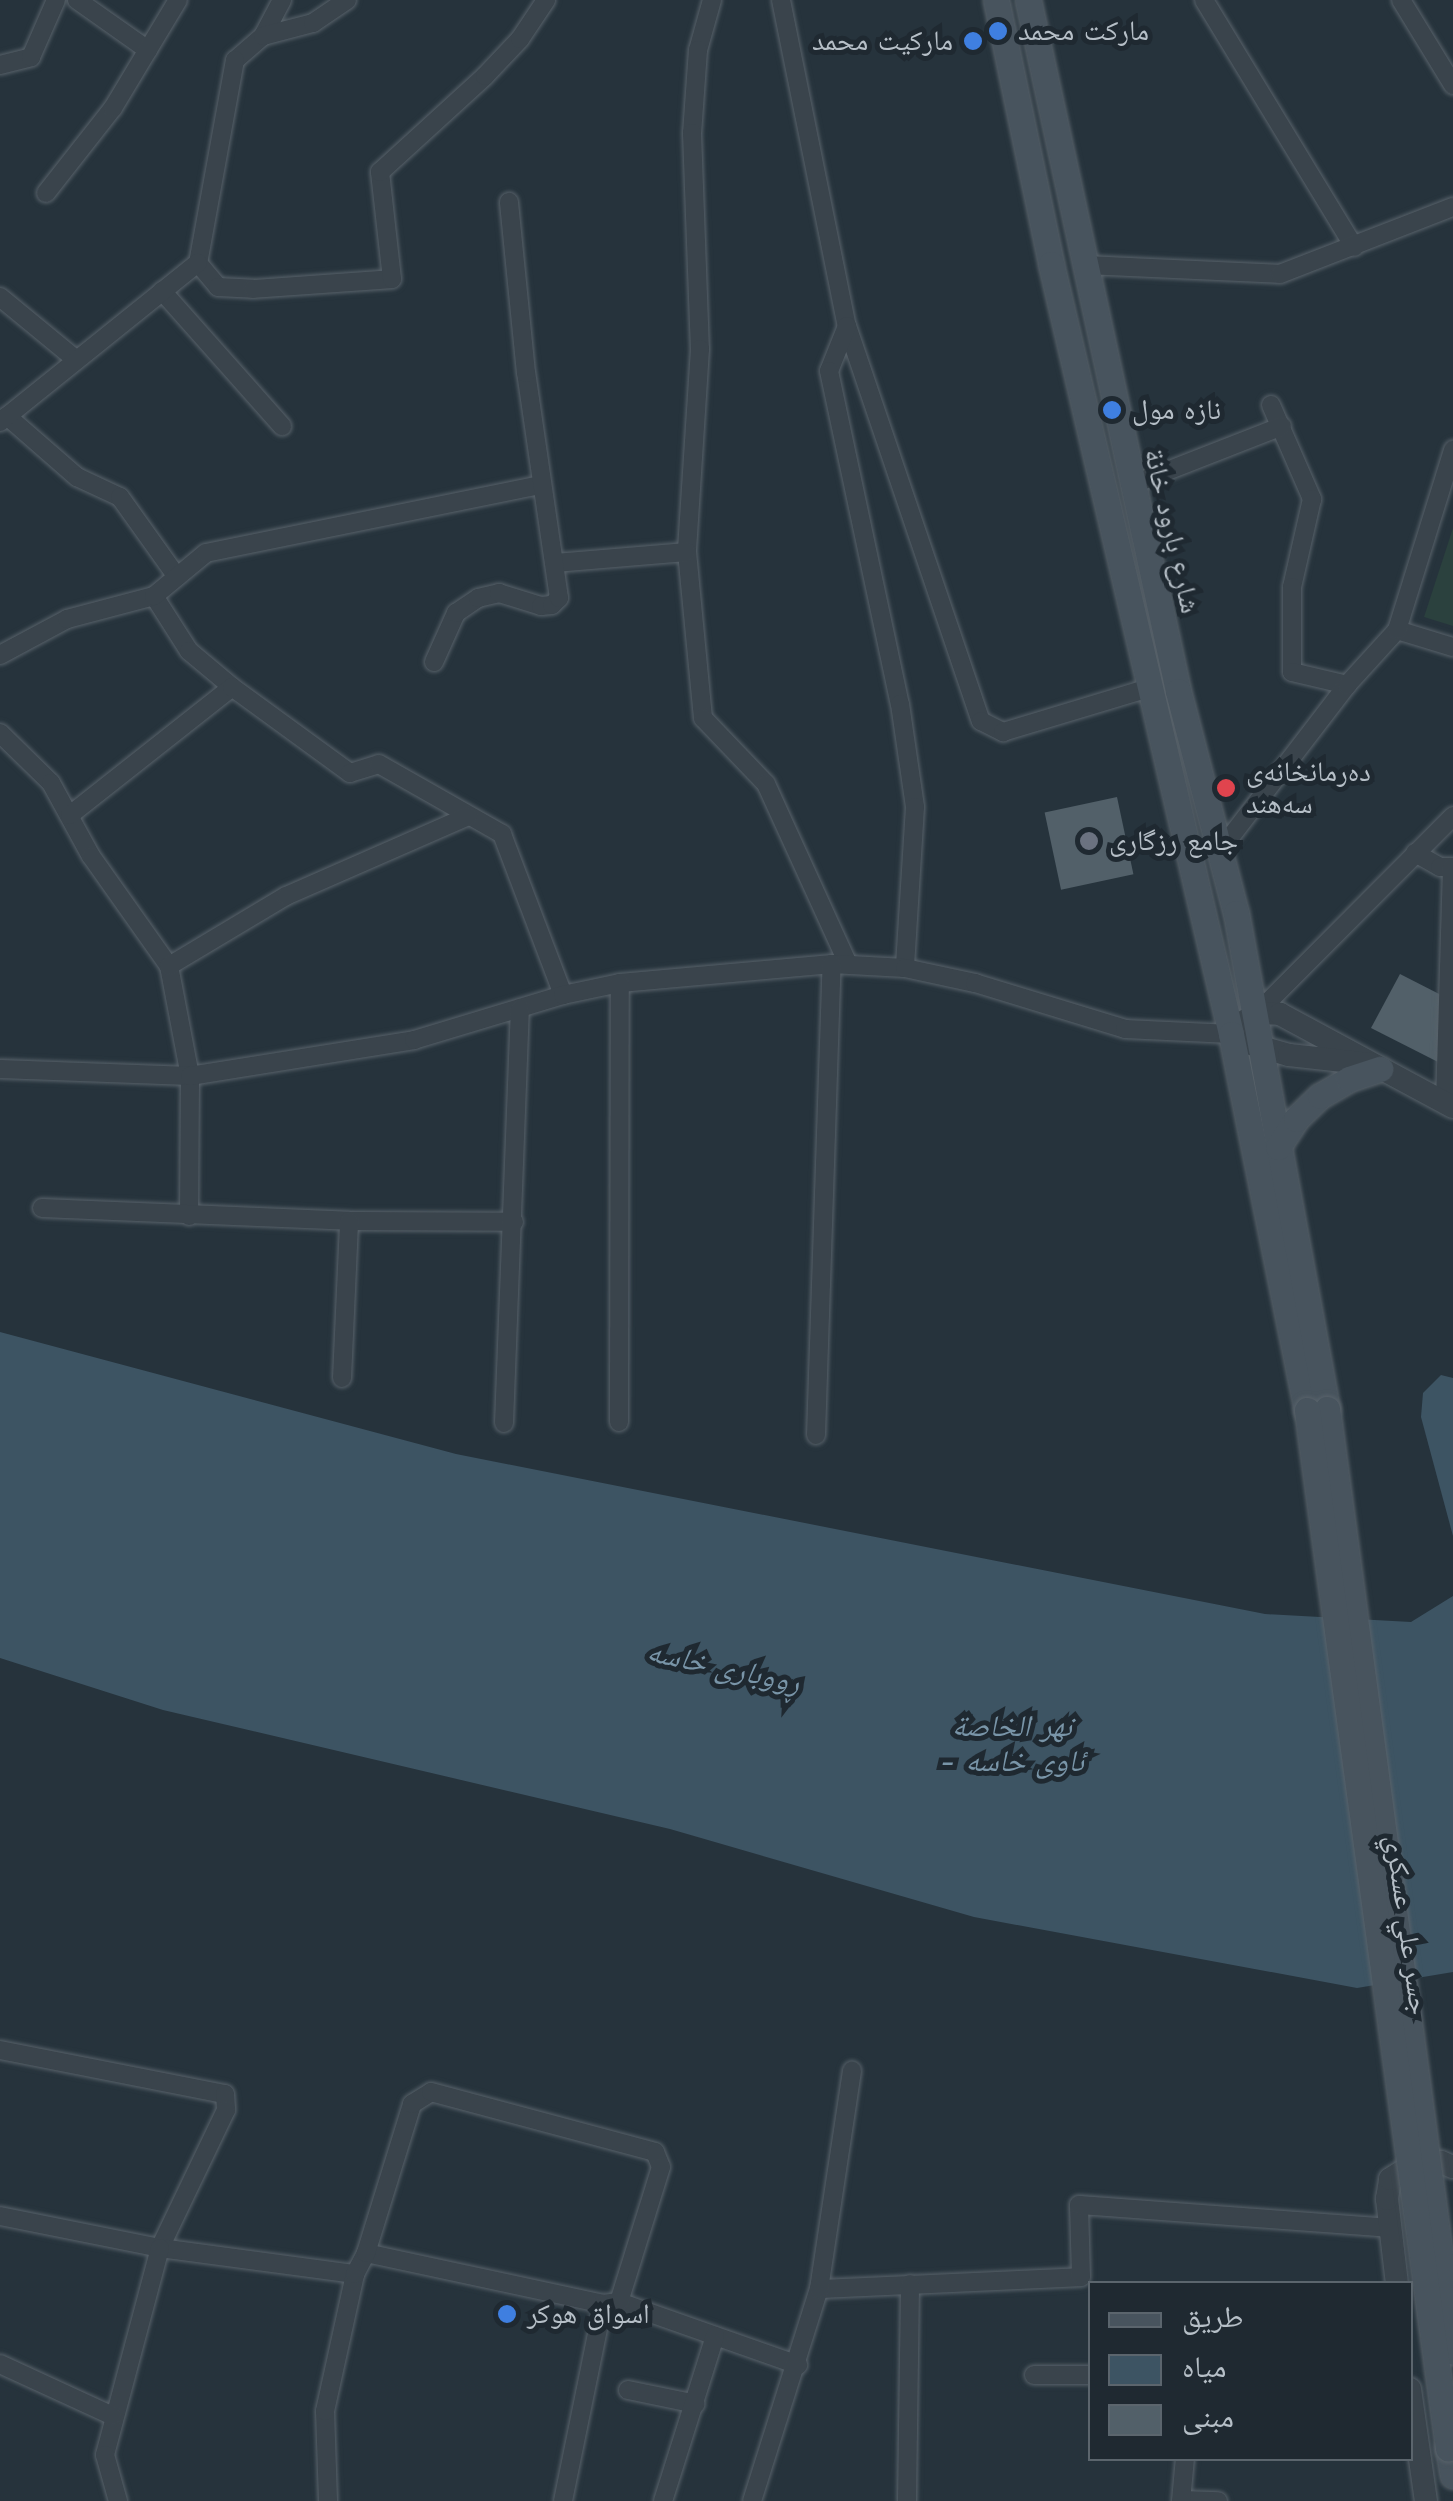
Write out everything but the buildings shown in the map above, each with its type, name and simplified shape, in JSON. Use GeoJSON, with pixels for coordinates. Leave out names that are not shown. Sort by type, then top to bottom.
{"type":"FeatureCollection","features":[{"type":"Feature","properties":{"kind":"main road","name":"شارع بارود خانة"},"geometry":{"type":"LineString","coordinates":[[996,0],[1149,688],[1317,1409]]}},
{"type":"Feature","properties":{"kind":"main road","name":"شارع بارود خانة"},"geometry":{"type":"LineString","coordinates":[[1028,0],[1131,485],[1257,1013],[1317,1409]]}},
{"type":"Feature","properties":{"kind":"main road"},"geometry":{"type":"LineString","coordinates":[[1203,921],[1236,913]]}},
{"type":"Feature","properties":{"kind":"main road"},"geometry":{"type":"LineString","coordinates":[[1278,1147],[1296,1119],[1320,1096],[1376,1067]]}},
{"type":"Feature","properties":{"kind":"main road","name":"جسر علي عسكري"},"geometry":{"type":"LineString","coordinates":[[1317,1409],[1453,2352]]}},
{"type":"Feature","properties":{"kind":"main road","name":"جسر علي عسكري"},"geometry":{"type":"LineString","coordinates":[[1317,1409],[1453,2476]]}},
{"type":"Feature","properties":{"kind":"street"},"geometry":{"type":"LineString","coordinates":[[0,65],[31,57],[56,0]]}},
{"type":"Feature","properties":{"kind":"street"},"geometry":{"type":"LineString","coordinates":[[77,0],[148,50]]}},
{"type":"Feature","properties":{"kind":"street"},"geometry":{"type":"LineString","coordinates":[[46,193],[113,108],[178,0]]}},
{"type":"Feature","properties":{"kind":"street"},"geometry":{"type":"LineString","coordinates":[[177,577],[120,497],[77,477],[4,419],[74,358],[198,263],[235,60],[263,36],[282,0]]}},
{"type":"Feature","properties":{"kind":"street"},"geometry":{"type":"LineString","coordinates":[[263,36],[313,23],[346,0]]}},
{"type":"Feature","properties":{"kind":"street"},"geometry":{"type":"LineString","coordinates":[[198,263],[211,281],[232,289],[392,279],[380,172],[485,76],[520,39],[546,0]]}},
{"type":"Feature","properties":{"kind":"street"},"geometry":{"type":"LineString","coordinates":[[712,0],[698,50],[694,89],[700,349],[687,552],[703,718],[766,784],[840,964],[816,1435]]}},
{"type":"Feature","properties":{"kind":"street"},"geometry":{"type":"LineString","coordinates":[[781,0],[847,326],[980,721],[1003,732],[1149,688]]}},
{"type":"Feature","properties":{"kind":"street"},"geometry":{"type":"LineString","coordinates":[[1204,0],[1354,247]]}},
{"type":"Feature","properties":{"kind":"street"},"geometry":{"type":"LineString","coordinates":[[1401,0],[1453,85]]}},
{"type":"Feature","properties":{"kind":"street"},"geometry":{"type":"LineString","coordinates":[[434,662],[456,613],[478,598],[499,593],[552,606],[560,598],[541,485],[509,202]]}},
{"type":"Feature","properties":{"kind":"street"},"geometry":{"type":"LineString","coordinates":[[1084,265],[1280,274],[1452,210]]}},
{"type":"Feature","properties":{"kind":"street"},"geometry":{"type":"LineString","coordinates":[[162,290],[282,426]]}},
{"type":"Feature","properties":{"kind":"street"},"geometry":{"type":"LineString","coordinates":[[0,297],[74,358]]}},
{"type":"Feature","properties":{"kind":"street"},"geometry":{"type":"LineString","coordinates":[[847,326],[830,371],[900,704],[915,807],[905,968]]}},
{"type":"Feature","properties":{"kind":"street"},"geometry":{"type":"LineString","coordinates":[[1271,405],[1312,499],[1292,588],[1292,672],[1347,684]]}},
{"type":"Feature","properties":{"kind":"street"},"geometry":{"type":"LineString","coordinates":[[1131,485],[1282,426]]}},
{"type":"Feature","properties":{"kind":"street"},"geometry":{"type":"LineString","coordinates":[[1220,852],[1347,684],[1397,630],[1453,450]]}},
{"type":"Feature","properties":{"kind":"street"},"geometry":{"type":"LineString","coordinates":[[0,655],[67,619],[154,596],[206,554],[541,485]]}},
{"type":"Feature","properties":{"kind":"street"},"geometry":{"type":"LineString","coordinates":[[555,564],[687,552]]}},
{"type":"Feature","properties":{"kind":"street"},"geometry":{"type":"LineString","coordinates":[[154,596],[188,652],[350,773],[379,764],[502,834],[563,994]]}},
{"type":"Feature","properties":{"kind":"street"},"geometry":{"type":"LineString","coordinates":[[1397,630],[1453,647]]}},
{"type":"Feature","properties":{"kind":"street"},"geometry":{"type":"LineString","coordinates":[[70,814],[232,687]]}},
{"type":"Feature","properties":{"kind":"street"},"geometry":{"type":"LineString","coordinates":[[0,733],[52,782],[90,856],[169,966],[190,1076],[189,1216]]}},
{"type":"Feature","properties":{"kind":"street"},"geometry":{"type":"LineString","coordinates":[[169,966],[286,896],[468,816]]}},
{"type":"Feature","properties":{"kind":"street"},"geometry":{"type":"LineString","coordinates":[[1231,1034],[1257,1013],[1453,816]]}},
{"type":"Feature","properties":{"kind":"street"},"geometry":{"type":"LineString","coordinates":[[1257,1013],[1280,1014],[1304,1024],[1449,1105],[1453,867],[1435,865],[1415,852]]}},
{"type":"Feature","properties":{"kind":"street"},"geometry":{"type":"LineString","coordinates":[[0,1069],[190,1076],[414,1040],[563,994],[620,983],[840,964],[905,968],[975,983],[1096,1024],[1154,1032],[1231,1034],[1261,1048],[1376,1067]]}},
{"type":"Feature","properties":{"kind":"street"},"geometry":{"type":"LineString","coordinates":[[619,1422],[620,983]]}},
{"type":"Feature","properties":{"kind":"street"},"geometry":{"type":"LineString","coordinates":[[504,1423],[520,1008]]}},
{"type":"Feature","properties":{"kind":"street"},"geometry":{"type":"LineString","coordinates":[[42,1208],[349,1221],[514,1222]]}},
{"type":"Feature","properties":{"kind":"street"},"geometry":{"type":"LineString","coordinates":[[342,1378],[349,1221]]}},
{"type":"Feature","properties":{"kind":"street"},"geometry":{"type":"LineString","coordinates":[[0,2050],[225,2094],[226,2110],[160,2248],[113,2416],[105,2455],[118,2501]]}},
{"type":"Feature","properties":{"kind":"street"},"geometry":{"type":"LineString","coordinates":[[752,2501],[819,2289],[852,2070]]}},
{"type":"Feature","properties":{"kind":"street"},"geometry":{"type":"LineString","coordinates":[[328,2501],[325,2411],[354,2274],[366,2253],[412,2104],[431,2092],[655,2152],[661,2167],[611,2303],[563,2501]]}},
{"type":"Feature","properties":{"kind":"street"},"geometry":{"type":"LineString","coordinates":[[1397,2281],[1387,2188],[1396,2172],[1431,2162],[1453,2167]]}},
{"type":"Feature","properties":{"kind":"street"},"geometry":{"type":"LineString","coordinates":[[819,2289],[1081,2277],[1080,2205],[1390,2228]]}},
{"type":"Feature","properties":{"kind":"street"},"geometry":{"type":"LineString","coordinates":[[0,2216],[160,2248],[354,2274]]}},
{"type":"Feature","properties":{"kind":"street"},"geometry":{"type":"LineString","coordinates":[[366,2253],[611,2303],[798,2365]]}},
{"type":"Feature","properties":{"kind":"street"},"geometry":{"type":"LineString","coordinates":[[907,2501],[910,2284]]}},
{"type":"Feature","properties":{"kind":"street"},"geometry":{"type":"LineString","coordinates":[[662,2501],[715,2336]]}},
{"type":"Feature","properties":{"kind":"street"},"geometry":{"type":"LineString","coordinates":[[0,2364],[113,2416]]}},
{"type":"Feature","properties":{"kind":"street"},"geometry":{"type":"LineString","coordinates":[[1034,2375],[1088,2375]]}},
{"type":"Feature","properties":{"kind":"street"},"geometry":{"type":"LineString","coordinates":[[628,2390],[696,2404]]}},
{"type":"Feature","properties":{"kind":"street"},"geometry":{"type":"LineString","coordinates":[[1413,2410],[1426,2501]]}},
{"type":"Feature","properties":{"kind":"street"},"geometry":{"type":"LineString","coordinates":[[1184,2461],[1181,2501],[1218,2501]]}},
{"type":"Feature","properties":{"kind":"green space"},"geometry":{"type":"Polygon","coordinates":[[[1453,528],[1453,626],[1424,617],[1453,528]]]}},
{"type":"Feature","properties":{"kind":"water","name":"نهر الخاصة - ئاوی خاسە"},"geometry":{"type":"Polygon","coordinates":[[[0,1332],[456,1454],[1265,1614],[1411,1622],[1453,1596],[1453,1972],[1357,1988],[974,1917],[670,1829],[163,1710],[0,1658],[0,1332]]]}},
{"type":"Feature","properties":{"kind":"water"},"geometry":{"type":"Polygon","coordinates":[[[1441,1375],[1453,1378],[1453,1536],[1421,1417],[1423,1393],[1441,1375]]]}},
{"type":"Feature","properties":{"kind":"place","name":"ماركت محمد"},"geometry":{"type":"Point","coordinates":[998,31]}},
{"type":"Feature","properties":{"kind":"place","name":"ماركيت محمد"},"geometry":{"type":"Point","coordinates":[973,41]}},
{"type":"Feature","properties":{"kind":"place","name":"نازه مول"},"geometry":{"type":"Point","coordinates":[1112,410]}},
{"type":"Feature","properties":{"kind":"place","name":"دەرمانخانەی سەهند"},"geometry":{"type":"Point","coordinates":[1226,788]}},
{"type":"Feature","properties":{"kind":"place","name":"جامع رزگاری"},"geometry":{"type":"Point","coordinates":[1089,841]}},
{"type":"Feature","properties":{"kind":"place","name":"اسواق هوكر"},"geometry":{"type":"Point","coordinates":[507,2314]}},
{"type":"Feature","properties":{"kind":"water label","name":"ڕووباری خاسە"},"geometry":{"type":"Point","coordinates":[724,1667]}}]}
